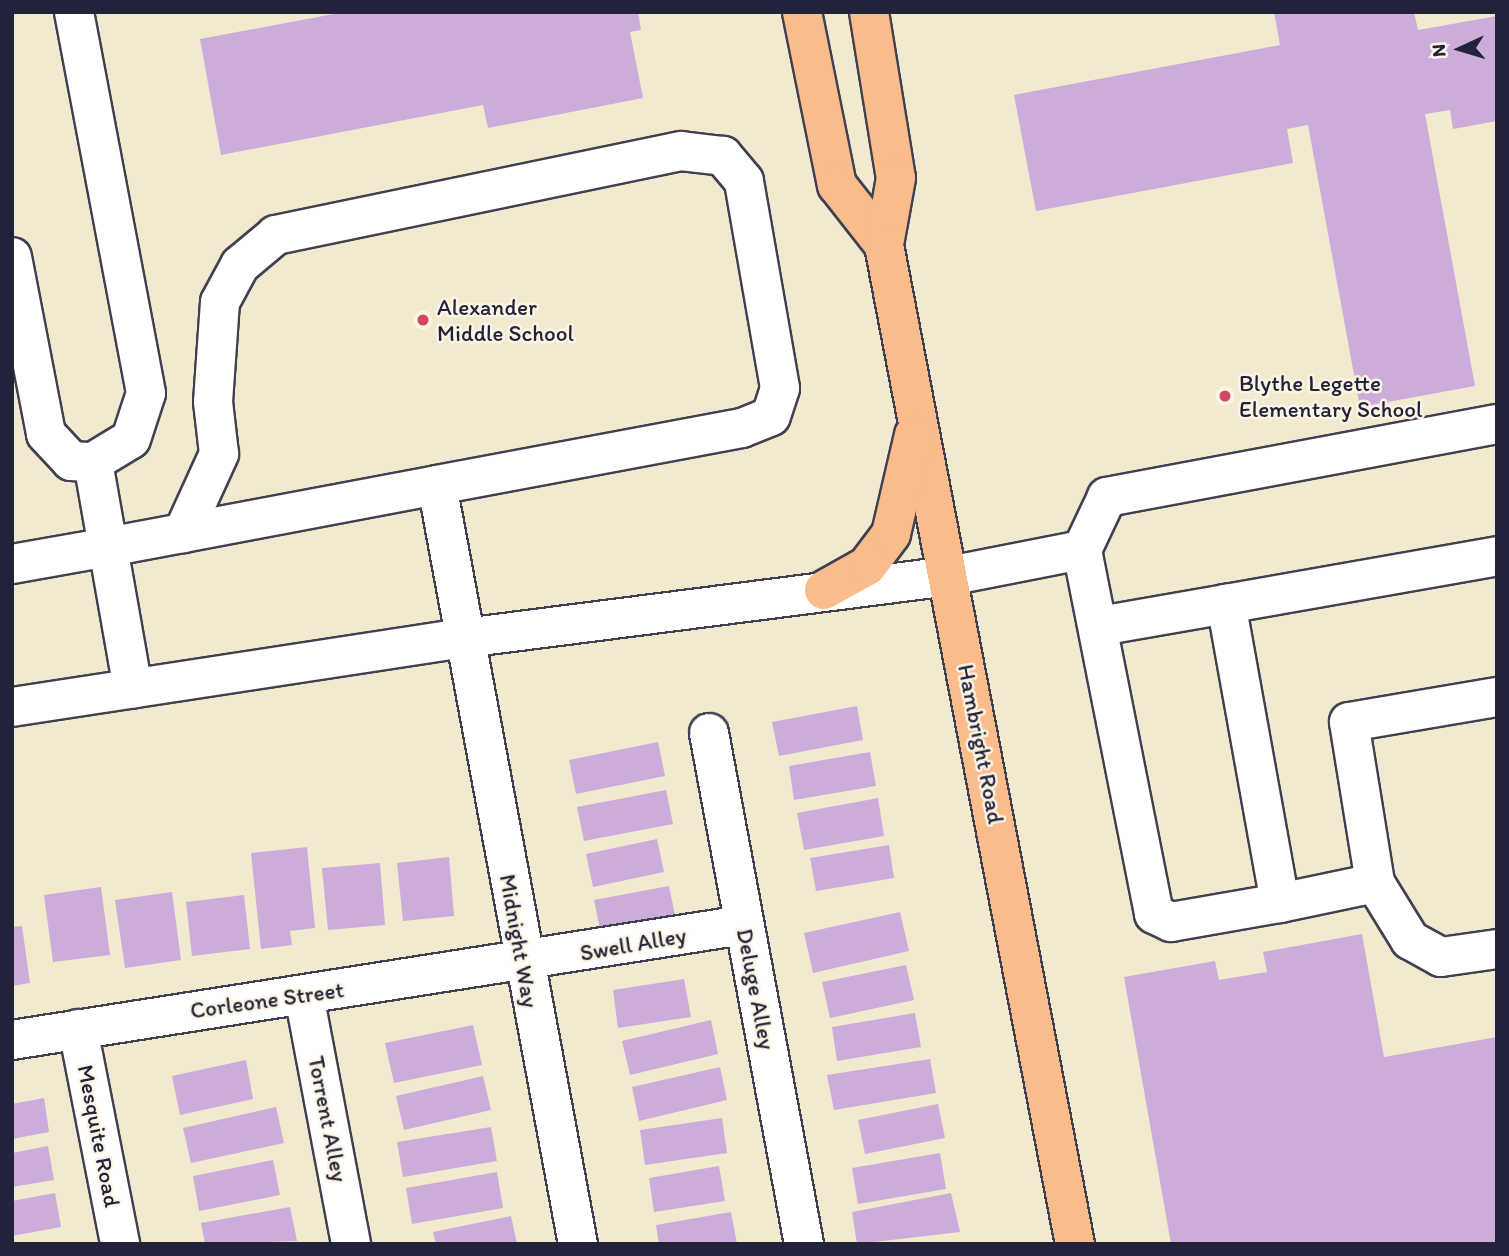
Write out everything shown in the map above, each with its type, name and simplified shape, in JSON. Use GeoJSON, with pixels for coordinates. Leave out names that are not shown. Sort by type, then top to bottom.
{"type":"FeatureCollection","features":[{"type":"Feature","properties":{"kind":"main road","name":"Hambright Road"},"geometry":{"type":"LineString","coordinates":[[802,12],[837,185],[884,245]]}},
{"type":"Feature","properties":{"kind":"main road","name":"Hambright Road"},"geometry":{"type":"LineString","coordinates":[[869,12],[896,178],[884,245],[1075,1244]]}},
{"type":"Feature","properties":{"kind":"main road"},"geometry":{"type":"LineString","coordinates":[[824,590],[867,566],[891,534],[918,415]]}},
{"type":"Feature","properties":{"kind":"street"},"geometry":{"type":"LineString","coordinates":[[12,257],[46,434],[71,461],[93,462],[131,439],[146,393],[74,12]]}},
{"type":"Feature","properties":{"kind":"street"},"geometry":{"type":"LineString","coordinates":[[12,564],[108,547],[183,533],[436,485],[742,428],[771,416],[780,388],[744,181],[723,156],[681,151],[341,219],[276,235],[240,265],[220,302],[213,402],[219,454],[183,533]]}},
{"type":"Feature","properties":{"kind":"street"},"geometry":{"type":"LineString","coordinates":[[1376,883],[1171,922],[1154,914],[1100,626],[1082,550],[1107,497],[1497,424]]}},
{"type":"Feature","properties":{"kind":"street"},"geometry":{"type":"LineString","coordinates":[[93,462],[133,688]]}},
{"type":"Feature","properties":{"kind":"street","name":"Midnight Way"},"geometry":{"type":"LineString","coordinates":[[436,485],[523,962],[578,1244]]}},
{"type":"Feature","properties":{"kind":"street"},"geometry":{"type":"LineString","coordinates":[[12,707],[466,638],[948,576],[1082,550]]}},
{"type":"Feature","properties":{"kind":"street"},"geometry":{"type":"LineString","coordinates":[[1100,626],[1497,556]]}},
{"type":"Feature","properties":{"kind":"street"},"geometry":{"type":"LineString","coordinates":[[1226,604],[1280,903]]}},
{"type":"Feature","properties":{"kind":"street"},"geometry":{"type":"LineString","coordinates":[[1497,697],[1349,722],[1376,883],[1410,940],[1441,957],[1497,948]]}},
{"type":"Feature","properties":{"kind":"street","name":"Deluge Alley"},"geometry":{"type":"LineString","coordinates":[[709,733],[804,1244]]}},
{"type":"Feature","properties":{"kind":"street","name":"Swell Alley"},"geometry":{"type":"LineString","coordinates":[[523,962],[743,925]]}},
{"type":"Feature","properties":{"kind":"street","name":"Corleone Street"},"geometry":{"type":"LineString","coordinates":[[12,1040],[523,962]]}},
{"type":"Feature","properties":{"kind":"street","name":"Torrent Alley"},"geometry":{"type":"LineString","coordinates":[[304,995],[351,1244]]}},
{"type":"Feature","properties":{"kind":"street","name":"Mesquite Road"},"geometry":{"type":"LineString","coordinates":[[78,1029],[120,1244]]}},
{"type":"Feature","properties":{"kind":"building"},"geometry":{"type":"Polygon","coordinates":[[[344,12],[638,12],[641,30],[630,32],[643,98],[488,128],[483,105],[221,155],[200,39],[344,12]]]}},
{"type":"Feature","properties":{"kind":"building"},"geometry":{"type":"Polygon","coordinates":[[[1274,12],[1414,12],[1418,30],[1497,16],[1497,121],[1453,129],[1450,110],[1425,114],[1475,386],[1360,407],[1308,125],[1287,129],[1293,163],[1036,211],[1014,95],[1280,45],[1274,12]]]}},
{"type":"Feature","properties":{"kind":"building"},"geometry":{"type":"Polygon","coordinates":[[[857,706],[863,740],[779,756],[772,722],[857,706]]]}},
{"type":"Feature","properties":{"kind":"building"},"geometry":{"type":"Polygon","coordinates":[[[658,742],[665,776],[576,794],[569,760],[658,742]]]}},
{"type":"Feature","properties":{"kind":"building"},"geometry":{"type":"Polygon","coordinates":[[[870,752],[876,786],[794,800],[789,766],[870,752]]]}},
{"type":"Feature","properties":{"kind":"building"},"geometry":{"type":"Polygon","coordinates":[[[666,790],[673,824],[584,841],[577,807],[666,790]]]}},
{"type":"Feature","properties":{"kind":"building"},"geometry":{"type":"Polygon","coordinates":[[[878,798],[884,836],[804,850],[797,813],[878,798]]]}},
{"type":"Feature","properties":{"kind":"building"},"geometry":{"type":"Polygon","coordinates":[[[657,839],[664,872],[593,887],[586,854],[657,839]]]}},
{"type":"Feature","properties":{"kind":"building"},"geometry":{"type":"Polygon","coordinates":[[[889,845],[894,878],[816,891],[810,858],[889,845]]]}},
{"type":"Feature","properties":{"kind":"building"},"geometry":{"type":"Polygon","coordinates":[[[307,847],[315,928],[290,931],[292,945],[261,949],[251,853],[307,847]]]}},
{"type":"Feature","properties":{"kind":"building"},"geometry":{"type":"Polygon","coordinates":[[[449,857],[454,916],[403,921],[397,863],[449,857]]]}},
{"type":"Feature","properties":{"kind":"building"},"geometry":{"type":"Polygon","coordinates":[[[380,863],[385,925],[328,930],[322,868],[380,863]]]}},
{"type":"Feature","properties":{"kind":"building"},"geometry":{"type":"Polygon","coordinates":[[[669,886],[676,920],[601,934],[594,900],[669,886]]]}},
{"type":"Feature","properties":{"kind":"building"},"geometry":{"type":"Polygon","coordinates":[[[101,887],[110,955],[53,962],[44,895],[101,887]]]}},
{"type":"Feature","properties":{"kind":"building"},"geometry":{"type":"Polygon","coordinates":[[[172,892],[181,960],[125,968],[115,900],[172,892]]]}},
{"type":"Feature","properties":{"kind":"building"},"geometry":{"type":"Polygon","coordinates":[[[244,895],[250,949],[192,956],[186,902],[244,895]]]}},
{"type":"Feature","properties":{"kind":"building"},"geometry":{"type":"Polygon","coordinates":[[[900,912],[909,951],[813,973],[804,933],[900,912]]]}},
{"type":"Feature","properties":{"kind":"building"},"geometry":{"type":"Polygon","coordinates":[[[22,926],[30,983],[12,986],[12,927],[22,926]]]}},
{"type":"Feature","properties":{"kind":"building"},"geometry":{"type":"Polygon","coordinates":[[[1362,934],[1384,1057],[1497,1037],[1497,1244],[1171,1244],[1124,977],[1215,961],[1219,980],[1267,972],[1263,952],[1362,934]]]}},
{"type":"Feature","properties":{"kind":"building"},"geometry":{"type":"Polygon","coordinates":[[[906,965],[914,1000],[830,1018],[822,982],[906,965]]]}},
{"type":"Feature","properties":{"kind":"building"},"geometry":{"type":"Polygon","coordinates":[[[684,979],[691,1017],[618,1028],[613,990],[684,979]]]}},
{"type":"Feature","properties":{"kind":"building"},"geometry":{"type":"Polygon","coordinates":[[[915,1013],[921,1047],[837,1061],[832,1027],[915,1013]]]}},
{"type":"Feature","properties":{"kind":"building"},"geometry":{"type":"Polygon","coordinates":[[[711,1020],[718,1054],[630,1075],[622,1041],[711,1020]]]}},
{"type":"Feature","properties":{"kind":"building"},"geometry":{"type":"Polygon","coordinates":[[[473,1025],[482,1065],[394,1083],[385,1043],[473,1025]]]}},
{"type":"Feature","properties":{"kind":"building"},"geometry":{"type":"Polygon","coordinates":[[[930,1059],[936,1093],[834,1110],[827,1075],[930,1059]]]}},
{"type":"Feature","properties":{"kind":"building"},"geometry":{"type":"Polygon","coordinates":[[[246,1060],[253,1099],[180,1115],[172,1076],[246,1060]]]}},
{"type":"Feature","properties":{"kind":"building"},"geometry":{"type":"Polygon","coordinates":[[[720,1067],[727,1100],[639,1121],[632,1087],[720,1067]]]}},
{"type":"Feature","properties":{"kind":"building"},"geometry":{"type":"Polygon","coordinates":[[[483,1076],[491,1110],[404,1130],[396,1096],[483,1076]]]}},
{"type":"Feature","properties":{"kind":"building"},"geometry":{"type":"Polygon","coordinates":[[[44,1098],[49,1132],[12,1139],[12,1104],[44,1098]]]}},
{"type":"Feature","properties":{"kind":"building"},"geometry":{"type":"Polygon","coordinates":[[[938,1104],[945,1138],[865,1154],[858,1120],[938,1104]]]}},
{"type":"Feature","properties":{"kind":"building"},"geometry":{"type":"Polygon","coordinates":[[[276,1107],[284,1143],[191,1163],[183,1128],[276,1107]]]}},
{"type":"Feature","properties":{"kind":"building"},"geometry":{"type":"Polygon","coordinates":[[[722,1118],[727,1153],[645,1165],[640,1130],[722,1118]]]}},
{"type":"Feature","properties":{"kind":"building"},"geometry":{"type":"Polygon","coordinates":[[[491,1127],[497,1161],[403,1177],[397,1142],[491,1127]]]}},
{"type":"Feature","properties":{"kind":"building"},"geometry":{"type":"Polygon","coordinates":[[[48,1146],[54,1180],[12,1187],[12,1153],[48,1146]]]}},
{"type":"Feature","properties":{"kind":"building"},"geometry":{"type":"Polygon","coordinates":[[[940,1153],[946,1189],[858,1204],[852,1168],[940,1153]]]}},
{"type":"Feature","properties":{"kind":"building"},"geometry":{"type":"Polygon","coordinates":[[[273,1160],[280,1195],[199,1211],[193,1176],[273,1160]]]}},
{"type":"Feature","properties":{"kind":"building"},"geometry":{"type":"Polygon","coordinates":[[[719,1166],[725,1201],[654,1212],[649,1178],[719,1166]]]}},
{"type":"Feature","properties":{"kind":"building"},"geometry":{"type":"Polygon","coordinates":[[[497,1172],[503,1208],[412,1224],[406,1188],[497,1172]]]}},
{"type":"Feature","properties":{"kind":"building"},"geometry":{"type":"Polygon","coordinates":[[[55,1193],[61,1227],[12,1236],[12,1201],[55,1193]]]}},
{"type":"Feature","properties":{"kind":"building"},"geometry":{"type":"Polygon","coordinates":[[[951,1193],[960,1232],[857,1244],[852,1212],[951,1193]]]}},
{"type":"Feature","properties":{"kind":"building"},"geometry":{"type":"Polygon","coordinates":[[[290,1207],[297,1241],[205,1244],[201,1223],[290,1207]]]}},
{"type":"Feature","properties":{"kind":"building"},"geometry":{"type":"Polygon","coordinates":[[[731,1212],[737,1244],[659,1244],[656,1225],[731,1212]]]}},
{"type":"Feature","properties":{"kind":"building"},"geometry":{"type":"Polygon","coordinates":[[[511,1216],[517,1244],[436,1244],[433,1232],[511,1216]]]}},
{"type":"Feature","properties":{"kind":"place","name":"Alexander Middle School"},"geometry":{"type":"Point","coordinates":[423,320]}},
{"type":"Feature","properties":{"kind":"place","name":"Blythe Legette Elementary School"},"geometry":{"type":"Point","coordinates":[1225,396]}}]}
